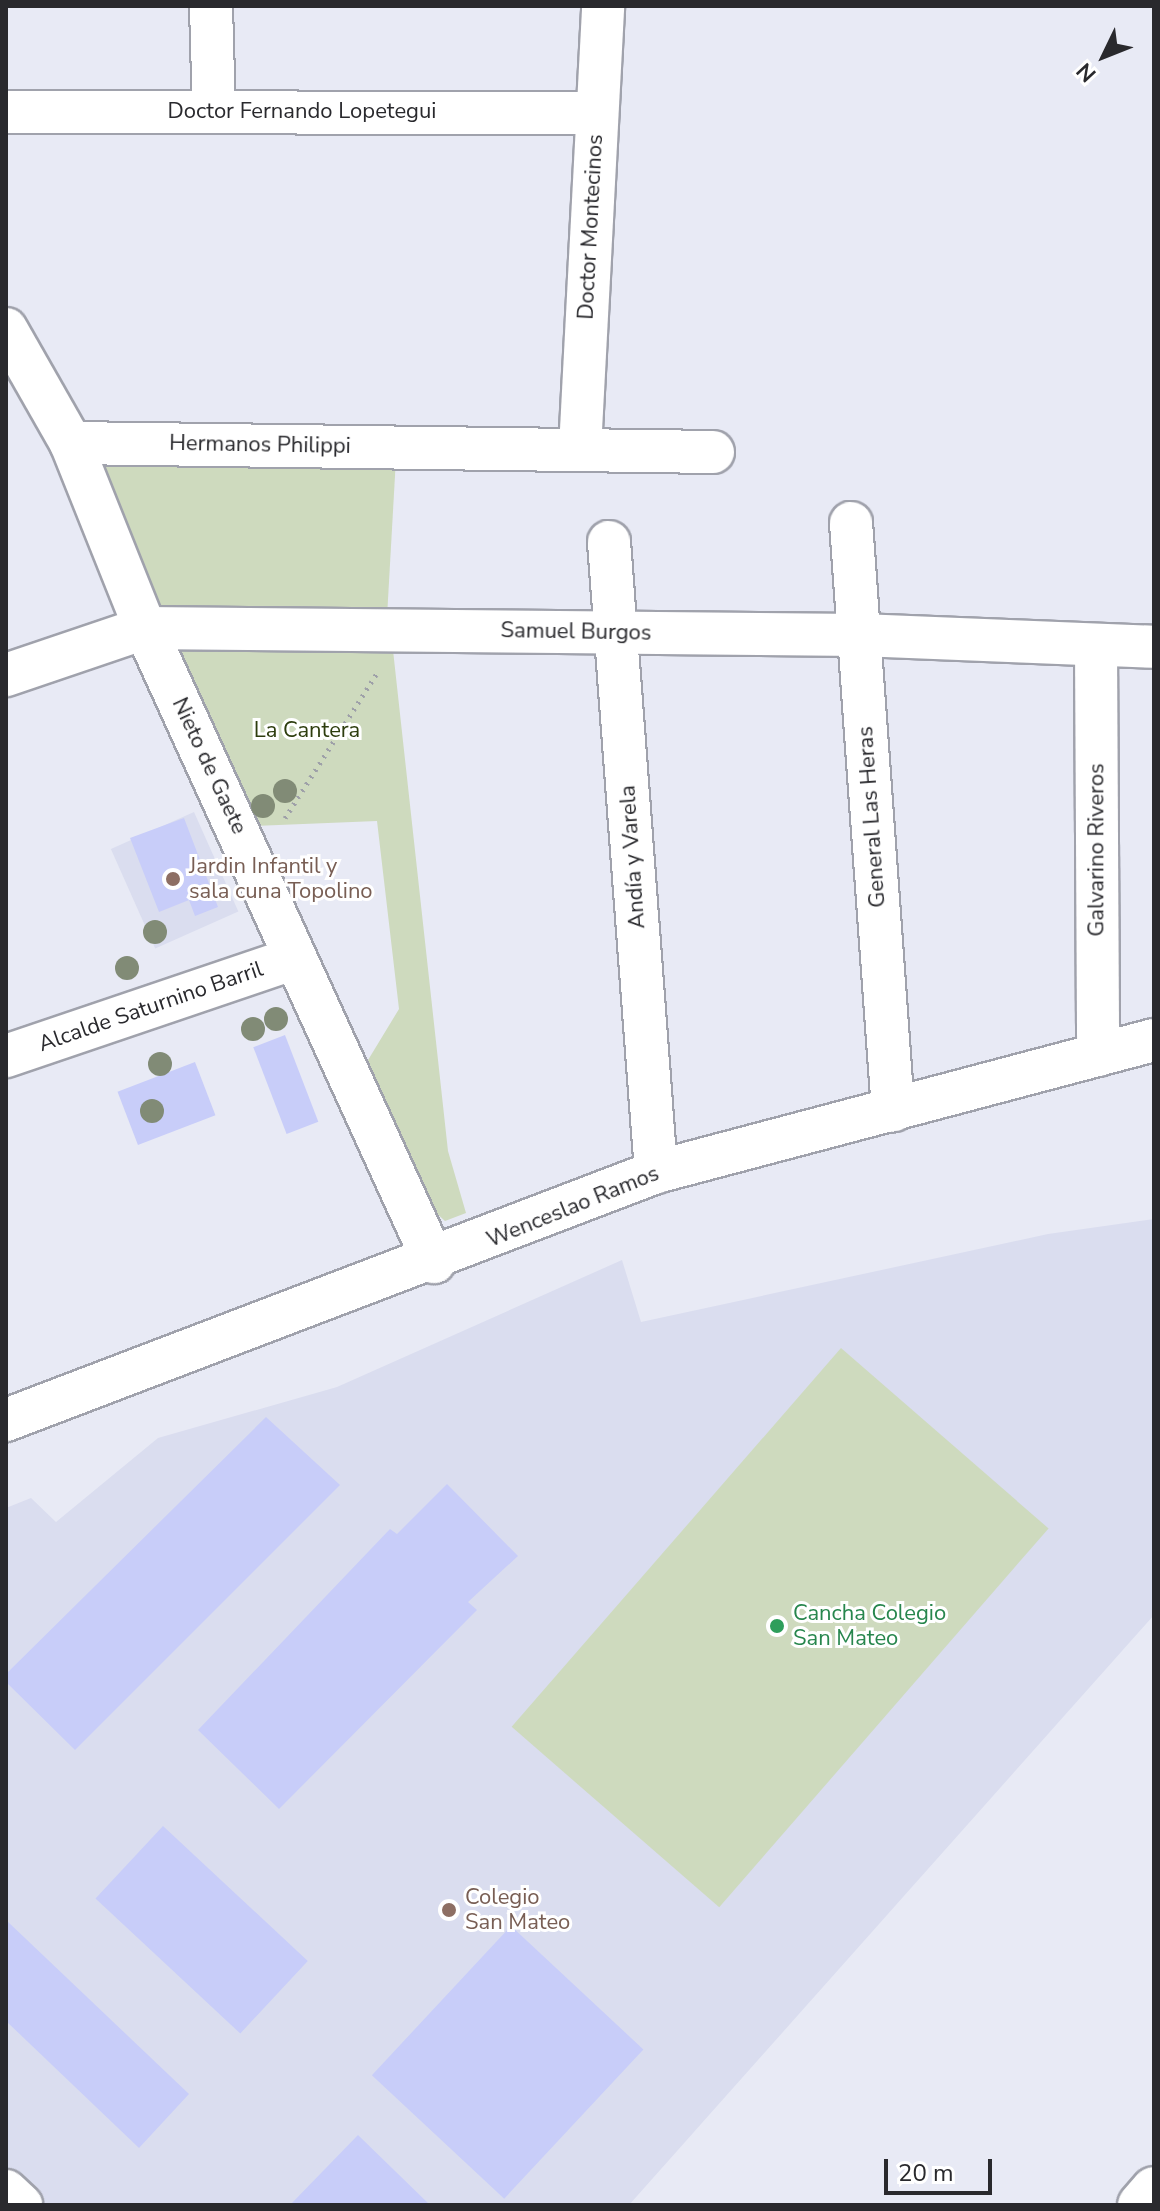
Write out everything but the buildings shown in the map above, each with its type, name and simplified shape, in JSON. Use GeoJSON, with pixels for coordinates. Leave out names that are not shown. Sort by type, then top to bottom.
{"type":"FeatureCollection","features":[{"type":"Feature","properties":{"kind":"main road"},"geometry":{"type":"LineString","coordinates":[[1140,2205],[1154,2189]]}},
{"type":"Feature","properties":{"kind":"street"},"geometry":{"type":"LineString","coordinates":[[211,6],[214,112]]}},
{"type":"Feature","properties":{"kind":"street","name":"Doctor Montecinos"},"geometry":{"type":"LineString","coordinates":[[580,449],[603,6]]}},
{"type":"Feature","properties":{"kind":"street","name":"Doctor Fernando Lopetegui"},"geometry":{"type":"LineString","coordinates":[[6,112],[597,113]]}},
{"type":"Feature","properties":{"kind":"street"},"geometry":{"type":"LineString","coordinates":[[6,329],[71,443]]}},
{"type":"Feature","properties":{"kind":"street","name":"Hermanos Philippi"},"geometry":{"type":"LineString","coordinates":[[71,443],[713,452]]}},
{"type":"Feature","properties":{"kind":"street","name":"Nieto de Gaete"},"geometry":{"type":"LineString","coordinates":[[71,443],[145,628],[434,1262]]}},
{"type":"Feature","properties":{"kind":"street","name":"General Las Heras"},"geometry":{"type":"LineString","coordinates":[[851,523],[893,1110]]}},
{"type":"Feature","properties":{"kind":"street","name":"Andía y Varela"},"geometry":{"type":"LineString","coordinates":[[609,542],[656,1172]]}},
{"type":"Feature","properties":{"kind":"street","name":"Samuel Burgos"},"geometry":{"type":"LineString","coordinates":[[6,675],[145,628],[860,635],[1154,647]]}},
{"type":"Feature","properties":{"kind":"street","name":"Galvarino Riveros"},"geometry":{"type":"LineString","coordinates":[[1096,646],[1098,1055]]}},
{"type":"Feature","properties":{"kind":"street","name":"Alcalde Saturnino Barril"},"geometry":{"type":"LineString","coordinates":[[6,1056],[295,958]]}},
{"type":"Feature","properties":{"kind":"street","name":"Wenceslao Ramos"},"geometry":{"type":"LineString","coordinates":[[6,1420],[434,1262],[656,1172],[1154,1040]]}},
{"type":"Feature","properties":{"kind":"street"},"geometry":{"type":"LineString","coordinates":[[6,2191],[21,2205]]}},
{"type":"Feature","properties":{"kind":"path"},"geometry":{"type":"LineString","coordinates":[[285,818],[389,655]]}},
{"type":"Feature","properties":{"kind":"shaded area","name":"Jardin Infantil y sala cuna Topolino"},"geometry":{"type":"Polygon","coordinates":[[[194,812],[238,912],[155,949],[111,849],[194,812]]]}},
{"type":"Feature","properties":{"kind":"shaded area","name":"Colegio San Mateo"},"geometry":{"type":"Polygon","coordinates":[[[1154,1219],[1154,1615],[629,2205],[6,2205],[6,1508],[31,1498],[56,1522],[158,1438],[337,1387],[622,1260],[641,1322],[1048,1234],[1154,1219]]]}},
{"type":"Feature","properties":{"kind":"green space"},"geometry":{"type":"Polygon","coordinates":[[[116,451],[396,458],[387,617],[152,618],[97,465],[116,451]]]}},
{"type":"Feature","properties":{"kind":"green space","name":"La Cantera"},"geometry":{"type":"Polygon","coordinates":[[[180,636],[392,641],[448,1151],[466,1213],[445,1221],[434,1211],[365,1065],[399,1009],[377,821],[251,826],[174,659],[180,636]]]}},
{"type":"Feature","properties":{"kind":"green space","name":"Cancha Colegio San Mateo"},"geometry":{"type":"Polygon","coordinates":[[[841,1348],[1049,1528],[719,1907],[512,1727],[841,1348]]]}},
{"type":"Feature","properties":{"kind":"place","name":"Jardin Infantil y sala cuna Topolino"},"geometry":{"type":"Point","coordinates":[173,879]}},
{"type":"Feature","properties":{"kind":"place","name":"Cancha Colegio San Mateo"},"geometry":{"type":"Point","coordinates":[777,1626]}},
{"type":"Feature","properties":{"kind":"place","name":"Colegio San Mateo"},"geometry":{"type":"Point","coordinates":[449,1910]}}]}
